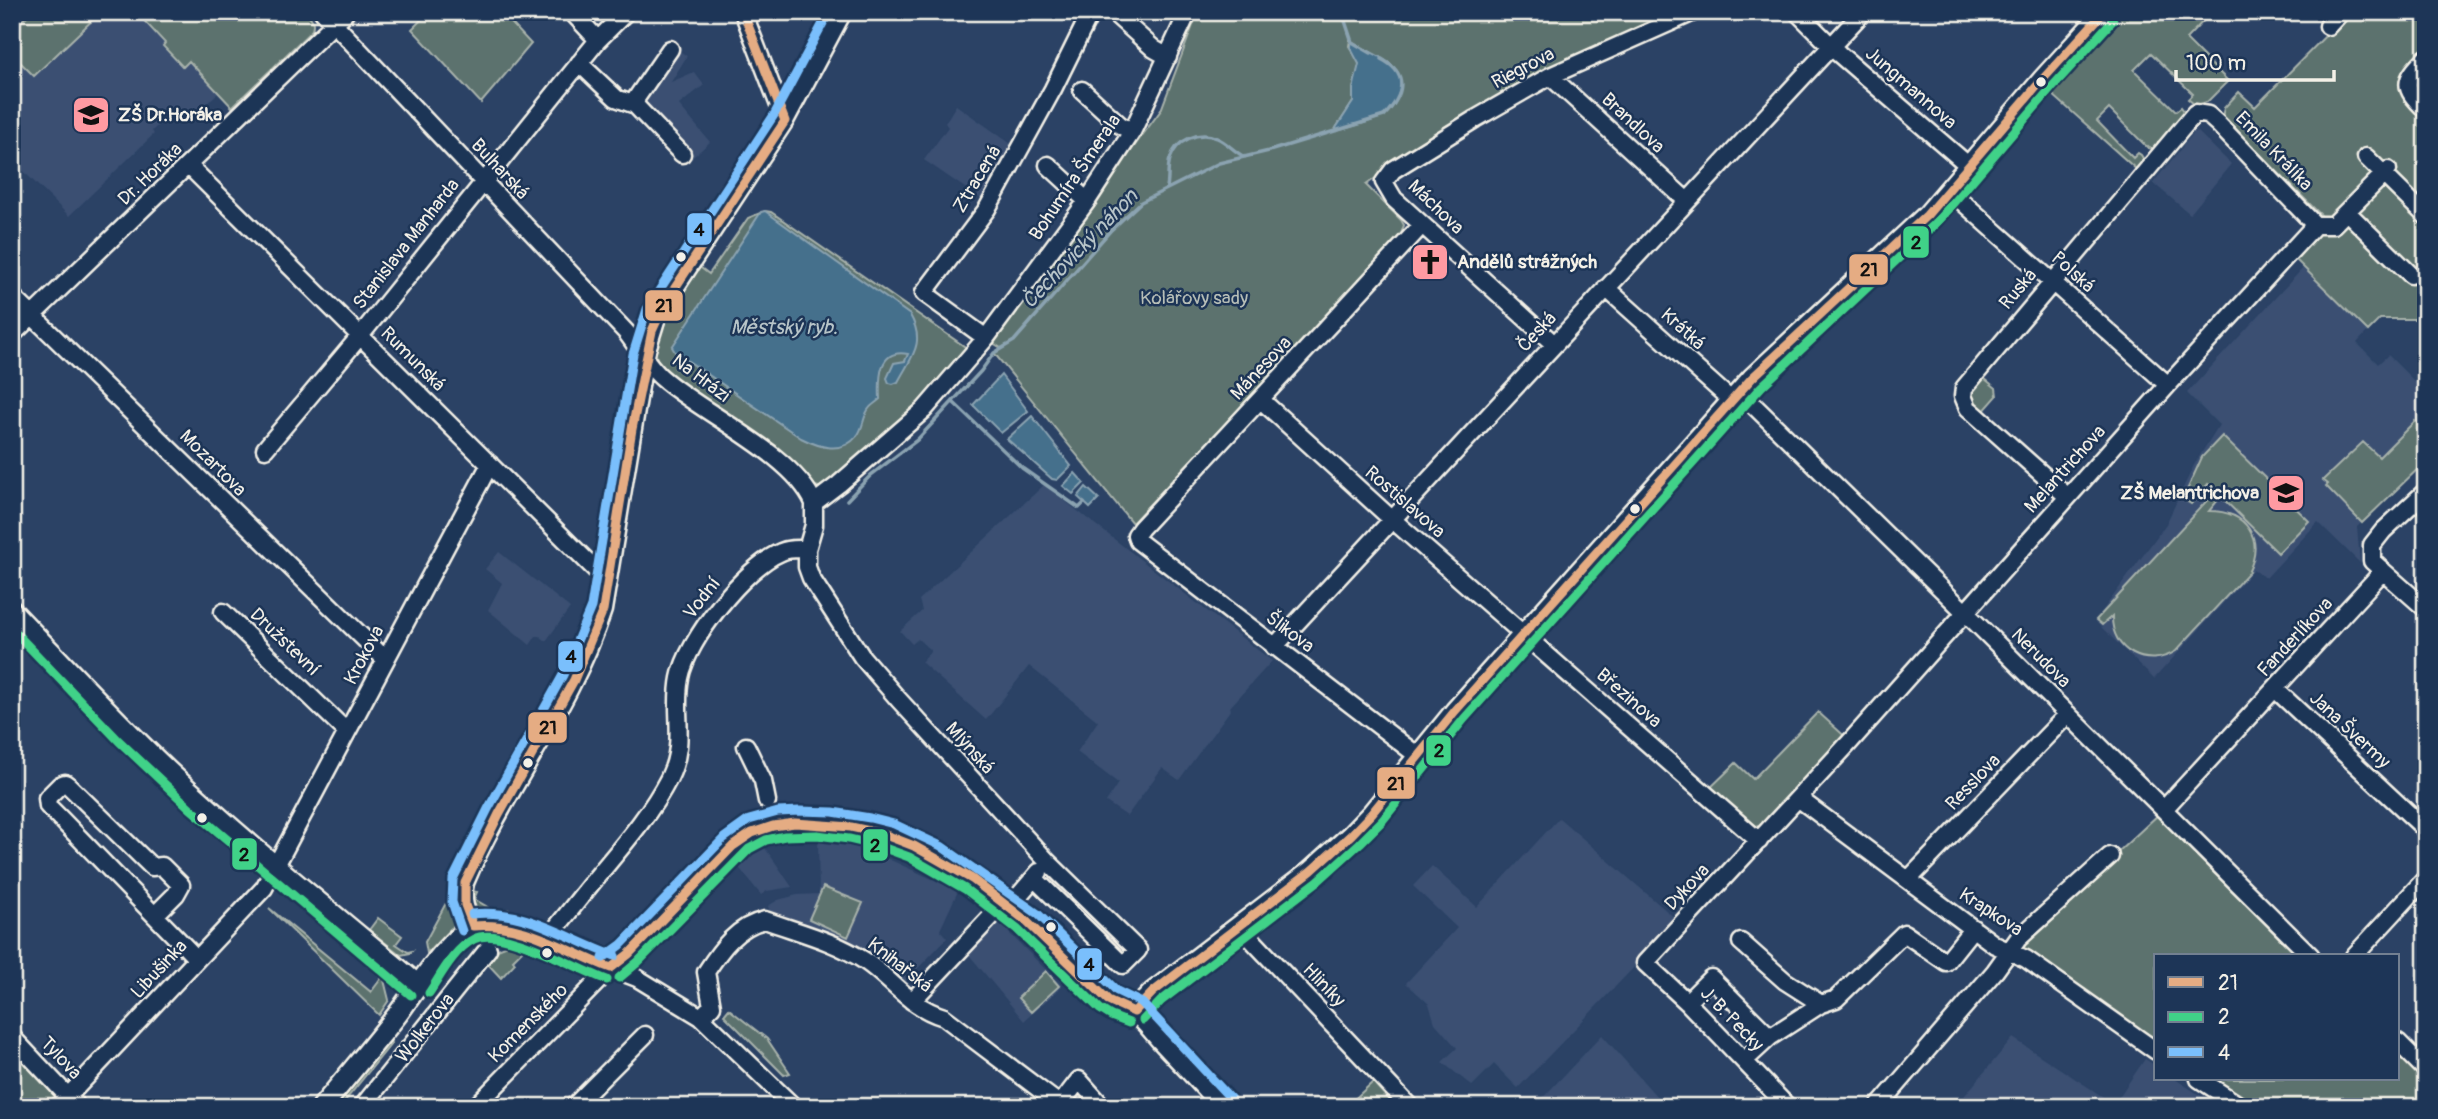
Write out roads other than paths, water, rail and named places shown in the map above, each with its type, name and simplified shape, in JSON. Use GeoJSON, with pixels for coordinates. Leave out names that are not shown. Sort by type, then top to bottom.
{"type":"FeatureCollection","features":[{"type":"Feature","properties":{"kind":"main road"},"geometry":{"type":"LineString","coordinates":[[1134,1012],[1153,992],[1311,872],[1342,845],[1524,634],[1736,396],[1784,346],[1910,231],[1950,190],[2056,63],[2104,12]]}},
{"type":"Feature","properties":{"kind":"main road"},"geometry":{"type":"LineString","coordinates":[[12,611],[116,721],[169,772],[419,986]]}},
{"type":"Feature","properties":{"kind":"main road"},"geometry":{"type":"LineString","coordinates":[[473,926],[498,925],[547,939],[611,968],[629,954],[737,842],[754,831],[770,813],[890,836],[935,857],[1031,924],[1110,1001],[1134,1012],[1222,1107]]}},
{"type":"Feature","properties":{"kind":"main road","name":"Wolkerova"},"geometry":{"type":"LineString","coordinates":[[322,1107],[450,945],[473,926]]}},
{"type":"Feature","properties":{"kind":"street","name":"Dr. Horáka"},"geometry":{"type":"LineString","coordinates":[[12,335],[189,166],[328,18],[346,12]]}},
{"type":"Feature","properties":{"kind":"street"},"geometry":{"type":"LineString","coordinates":[[572,12],[598,40]]}},
{"type":"Feature","properties":{"kind":"street","name":"Stanislava Manharda"},"geometry":{"type":"LineString","coordinates":[[265,449],[598,40],[626,12]]}},
{"type":"Feature","properties":{"kind":"street"},"geometry":{"type":"LineString","coordinates":[[743,12],[785,121]]}},
{"type":"Feature","properties":{"kind":"street","name":"Na Hrázi"},"geometry":{"type":"LineString","coordinates":[[814,503],[788,469],[660,377],[645,356],[658,314],[785,121],[842,12]]}},
{"type":"Feature","properties":{"kind":"street","name":"Ztracená"},"geometry":{"type":"LineString","coordinates":[[986,338],[924,293],[987,209],[1053,89],[1091,12]]}},
{"type":"Feature","properties":{"kind":"street","name":"Bohumíra Šmerala"},"geometry":{"type":"LineString","coordinates":[[814,503],[905,428],[942,391],[986,338],[1087,201],[1132,132],[1188,12]]}},
{"type":"Feature","properties":{"kind":"street","name":"Riegrova"},"geometry":{"type":"LineString","coordinates":[[1384,182],[1393,170],[1484,113],[1550,76],[1694,12]]}},
{"type":"Feature","properties":{"kind":"street","name":"Jungmannova"},"geometry":{"type":"LineString","coordinates":[[1797,12],[1831,46],[1969,166]]}},
{"type":"Feature","properties":{"kind":"street","name":"Česká"},"geometry":{"type":"LineString","coordinates":[[1274,647],[1863,12]]}},
{"type":"Feature","properties":{"kind":"street"},"geometry":{"type":"LineString","coordinates":[[2328,26],[2341,12]]}},
{"type":"Feature","properties":{"kind":"street"},"geometry":{"type":"LineString","coordinates":[[1116,15],[1154,49],[1168,57]]}},
{"type":"Feature","properties":{"kind":"street","name":"Bulharská"},"geometry":{"type":"LineString","coordinates":[[328,18],[626,332],[645,356]]}},
{"type":"Feature","properties":{"kind":"street"},"geometry":{"type":"LineString","coordinates":[[635,106],[637,97],[670,49]]}},
{"type":"Feature","properties":{"kind":"street"},"geometry":{"type":"LineString","coordinates":[[2426,58],[2413,71],[2407,86],[2410,94],[2426,110]]}},
{"type":"Feature","properties":{"kind":"street"},"geometry":{"type":"LineString","coordinates":[[579,63],[616,98],[635,106],[682,154]]}},
{"type":"Feature","properties":{"kind":"street","name":"Brandlova"},"geometry":{"type":"LineString","coordinates":[[1550,76],[1686,201]]}},
{"type":"Feature","properties":{"kind":"street"},"geometry":{"type":"LineString","coordinates":[[1082,90],[1120,125],[1132,132]]}},
{"type":"Feature","properties":{"kind":"street","name":"Emila Králíka"},"geometry":{"type":"LineString","coordinates":[[2142,174],[2194,113],[2208,115],[2315,225]]}},
{"type":"Feature","properties":{"kind":"street"},"geometry":{"type":"LineString","coordinates":[[2367,158],[2386,172],[2426,216]]}},
{"type":"Feature","properties":{"kind":"street"},"geometry":{"type":"LineString","coordinates":[[1048,165],[1087,201]]}},
{"type":"Feature","properties":{"kind":"street","name":"Rumunská"},"geometry":{"type":"LineString","coordinates":[[189,166],[608,582]]}},
{"type":"Feature","properties":{"kind":"street"},"geometry":{"type":"LineString","coordinates":[[2315,225],[2333,225],[2386,172]]}},
{"type":"Feature","properties":{"kind":"street","name":"Ruská"},"geometry":{"type":"LineString","coordinates":[[2068,498],[1968,408],[1963,396],[1964,388],[2142,174]]}},
{"type":"Feature","properties":{"kind":"street","name":"Máchova"},"geometry":{"type":"LineString","coordinates":[[1384,182],[1394,199],[1554,344]]}},
{"type":"Feature","properties":{"kind":"street","name":"Polská"},"geometry":{"type":"LineString","coordinates":[[1950,190],[2168,385]]}},
{"type":"Feature","properties":{"kind":"street"},"geometry":{"type":"LineString","coordinates":[[2347,212],[2412,275]]}},
{"type":"Feature","properties":{"kind":"street","name":"Mánesova"},"geometry":{"type":"LineString","coordinates":[[1138,541],[1136,535],[1140,528],[1422,225]]}},
{"type":"Feature","properties":{"kind":"street","name":"Melantrichova"},"geometry":{"type":"LineString","coordinates":[[1802,801],[1849,743],[1965,612],[2315,225]]}},
{"type":"Feature","properties":{"kind":"street","name":"Krátká"},"geometry":{"type":"LineString","coordinates":[[1606,288],[1736,396]]}},
{"type":"Feature","properties":{"kind":"street","name":"Mozartova"},"geometry":{"type":"LineString","coordinates":[[12,296],[385,659]]}},
{"type":"Feature","properties":{"kind":"street"},"geometry":{"type":"LineString","coordinates":[[473,926],[464,906],[465,883],[594,638],[603,610],[645,356]]}},
{"type":"Feature","properties":{"kind":"street","name":"Nerudova"},"geometry":{"type":"LineString","coordinates":[[1736,396],[1965,612],[2309,954]]}},
{"type":"Feature","properties":{"kind":"street","name":"Rostislavova"},"geometry":{"type":"LineString","coordinates":[[1261,400],[1524,634]]}},
{"type":"Feature","properties":{"kind":"street","name":"Krokova"},"geometry":{"type":"LineString","coordinates":[[275,865],[490,464]]}},
{"type":"Feature","properties":{"kind":"street"},"geometry":{"type":"LineString","coordinates":[[2426,491],[2383,531],[2372,545],[2372,561],[2426,609]]}},
{"type":"Feature","properties":{"kind":"street"},"geometry":{"type":"LineString","coordinates":[[807,549],[814,525],[814,503]]}},
{"type":"Feature","properties":{"kind":"street","name":"Šlikova"},"geometry":{"type":"LineString","coordinates":[[1138,541],[1418,756]]}},
{"type":"Feature","properties":{"kind":"street","name":"Vodní"},"geometry":{"type":"LineString","coordinates":[[547,939],[633,832],[667,781],[678,751],[679,680],[691,650],[724,599],[757,569],[784,550],[807,549]]}},
{"type":"Feature","properties":{"kind":"street","name":"Mlýnská"},"geometry":{"type":"LineString","coordinates":[[807,549],[807,567],[811,579],[862,657],[973,783],[1048,862],[1144,955],[1123,965],[1034,878]]}},
{"type":"Feature","properties":{"kind":"street","name":"Fanderlíkova"},"geometry":{"type":"LineString","coordinates":[[2164,809],[2384,572]]}},
{"type":"Feature","properties":{"kind":"street","name":"Družstevní"},"geometry":{"type":"LineString","coordinates":[[223,612],[346,732]]}},
{"type":"Feature","properties":{"kind":"street","name":"Březinova"},"geometry":{"type":"LineString","coordinates":[[1524,634],[1759,841]]}},
{"type":"Feature","properties":{"kind":"street","name":"Jana Švermy"},"geometry":{"type":"LineString","coordinates":[[2275,689],[2426,830]]}},
{"type":"Feature","properties":{"kind":"street","name":"Resslova"},"geometry":{"type":"LineString","coordinates":[[1909,880],[2068,714]]}},
{"type":"Feature","properties":{"kind":"street"},"geometry":{"type":"LineString","coordinates":[[746,746],[763,781],[770,813]]}},
{"type":"Feature","properties":{"kind":"street"},"geometry":{"type":"LineString","coordinates":[[155,915],[176,894],[181,885],[162,866],[152,867],[69,786],[65,783],[60,785],[47,798],[48,806],[197,959]]}},
{"type":"Feature","properties":{"kind":"street","name":"Krapkova"},"geometry":{"type":"LineString","coordinates":[[1802,801],[2000,948],[2026,959],[2154,1050]]}},
{"type":"Feature","properties":{"kind":"street","name":"Dykova"},"geometry":{"type":"LineString","coordinates":[[1645,963],[1759,841],[1802,801]]}},
{"type":"Feature","properties":{"kind":"street"},"geometry":{"type":"LineString","coordinates":[[1878,1107],[1996,971],[2024,932],[2110,856]]}},
{"type":"Feature","properties":{"kind":"street"},"geometry":{"type":"LineString","coordinates":[[912,1001],[1048,862]]}},
{"type":"Feature","properties":{"kind":"street","name":"Libušinka"},"geometry":{"type":"LineString","coordinates":[[68,1103],[264,888],[275,865]]}},
{"type":"Feature","properties":{"kind":"street"},"geometry":{"type":"LineString","coordinates":[[2356,954],[2426,878]]}},
{"type":"Feature","properties":{"kind":"street","name":"Knihařská"},"geometry":{"type":"LineString","coordinates":[[706,1012],[706,972],[722,948],[742,929],[752,922],[765,920],[843,948],[866,962],[925,1011],[943,1017],[1058,1105]]}},
{"type":"Feature","properties":{"kind":"street","name":"Hliníky"},"geometry":{"type":"LineString","coordinates":[[1240,927],[1410,1107]]}},
{"type":"Feature","properties":{"kind":"street"},"geometry":{"type":"LineString","coordinates":[[1744,1061],[1770,1037],[1821,1004],[1836,999],[1904,933],[1946,962],[1972,928]]}},
{"type":"Feature","properties":{"kind":"street"},"geometry":{"type":"LineString","coordinates":[[1741,942],[1786,981],[1821,1004]]}},
{"type":"Feature","properties":{"kind":"street","name":"Wolkerova"},"geometry":{"type":"LineString","coordinates":[[362,1107],[488,949]]}},
{"type":"Feature","properties":{"kind":"street","name":"J. B. Pecky"},"geometry":{"type":"LineString","coordinates":[[1645,963],[1788,1107]]}},
{"type":"Feature","properties":{"kind":"street"},"geometry":{"type":"LineString","coordinates":[[611,968],[706,1012],[794,1107]]}},
{"type":"Feature","properties":{"kind":"street","name":"Komenského"},"geometry":{"type":"LineString","coordinates":[[482,1104],[611,968]]}},
{"type":"Feature","properties":{"kind":"street"},"geometry":{"type":"LineString","coordinates":[[1686,1002],[1711,978],[1770,1037]]}},
{"type":"Feature","properties":{"kind":"street"},"geometry":{"type":"LineString","coordinates":[[573,1107],[645,1035]]}},
{"type":"Feature","properties":{"kind":"street","name":"Tylova"},"geometry":{"type":"LineString","coordinates":[[12,1037],[68,1103]]}},
{"type":"Feature","properties":{"kind":"street"},"geometry":{"type":"LineString","coordinates":[[2400,1044],[2426,1070]]}},
{"type":"Feature","properties":{"kind":"street"},"geometry":{"type":"LineString","coordinates":[[1058,1105],[1079,1080],[1103,1107]]}},
{"type":"Feature","properties":{"kind":"street"},"geometry":{"type":"LineString","coordinates":[[2201,1080],[2242,1107]]}},
{"type":"Feature","properties":{"kind":"water"},"geometry":{"type":"Polygon","coordinates":[[[1352,42],[1394,67],[1400,79],[1399,92],[1393,106],[1380,118],[1337,131],[1336,128],[1353,102],[1359,64],[1350,47],[1352,42]]]}},
{"type":"Feature","properties":{"kind":"water","name":"Městský ryb."},"geometry":{"type":"Polygon","coordinates":[[[765,211],[910,315],[915,325],[915,349],[898,382],[889,383],[887,378],[894,363],[905,361],[908,354],[898,353],[886,360],[882,367],[880,399],[868,410],[857,436],[844,446],[823,446],[801,438],[675,352],[672,347],[761,212],[765,211]]]}},
{"type":"Feature","properties":{"kind":"water"},"geometry":{"type":"Polygon","coordinates":[[[1001,375],[1028,411],[1001,433],[973,405],[1001,375]]]}},
{"type":"Feature","properties":{"kind":"water"},"geometry":{"type":"Polygon","coordinates":[[[1032,416],[1071,466],[1057,480],[1052,479],[1007,439],[1032,416]]]}},
{"type":"Feature","properties":{"kind":"water"},"geometry":{"type":"Polygon","coordinates":[[[1075,473],[1084,483],[1073,494],[1063,486],[1075,473]]]}},
{"type":"Feature","properties":{"kind":"water"},"geometry":{"type":"Polygon","coordinates":[[[1086,487],[1099,499],[1090,508],[1078,497],[1086,487]]]}},
{"type":"Feature","properties":{"kind":"waterway","name":"Čechovický náhon"},"geometry":{"type":"LineString","coordinates":[[1342,12],[1352,42],[1371,53]]}},
{"type":"Feature","properties":{"kind":"waterway","name":"Čechovický náhon"},"geometry":{"type":"LineString","coordinates":[[847,500],[871,475],[917,440],[981,371],[994,353],[1014,341],[1110,231],[1141,202],[1219,163],[1269,151],[1384,116],[1396,100],[1401,85],[1397,71],[1381,59]]}},
{"type":"Feature","properties":{"kind":"waterway"},"geometry":{"type":"LineString","coordinates":[[1167,187],[1169,162],[1173,152],[1189,138],[1203,135],[1217,138],[1245,157]]}},
{"type":"Feature","properties":{"kind":"waterway"},"geometry":{"type":"LineString","coordinates":[[953,402],[1022,468],[1079,508],[1084,503]]}},
{"type":"Feature","properties":{"kind":"place","name":"ZŠ Dr.Horáka"},"geometry":{"type":"Point","coordinates":[91,115]}},
{"type":"Feature","properties":{"kind":"place","name":"Andělů strážných"},"geometry":{"type":"Point","coordinates":[1430,262]}},
{"type":"Feature","properties":{"kind":"place","name":"ZŠ Melantrichova"},"geometry":{"type":"Point","coordinates":[2286,493]}},
{"type":"Feature","properties":{"kind":"park label","name":"Kolářovy sady"},"geometry":{"type":"Point","coordinates":[1194,298]}}]}
